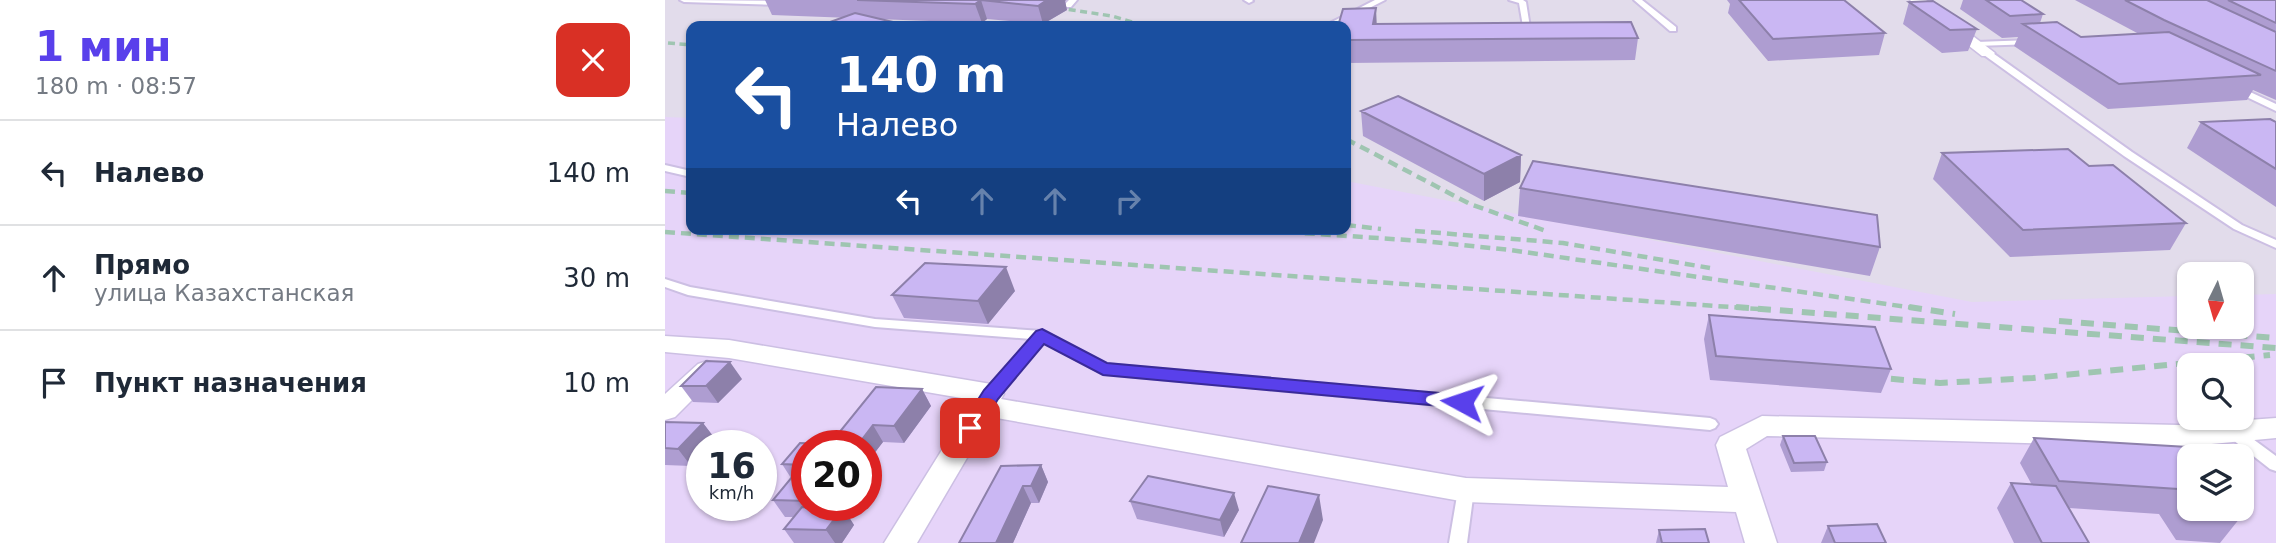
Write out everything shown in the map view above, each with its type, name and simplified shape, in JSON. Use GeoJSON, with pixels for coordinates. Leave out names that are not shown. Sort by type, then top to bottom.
{"type":"FeatureCollection","features":[{"type":"Feature","properties":{"kind":"street"},"geometry":{"type":"LineString","coordinates":[[1917,0],[1982,48]]}},
{"type":"Feature","properties":{"kind":"street"},"geometry":{"type":"LineString","coordinates":[[665,344],[729,349],[1466,489],[1748,500]]}},
{"type":"Feature","properties":{"kind":"street"},"geometry":{"type":"LineString","coordinates":[[665,410],[729,349]]}},
{"type":"Feature","properties":{"kind":"street"},"geometry":{"type":"LineString","coordinates":[[900,543],[987,400]]}},
{"type":"Feature","properties":{"kind":"street"},"geometry":{"type":"LineString","coordinates":[[1761,543],[1748,500],[1720,434],[1762,426],[2179,436],[2276,428]]}},
{"type":"Feature","properties":{"kind":"lane"},"geometry":{"type":"LineString","coordinates":[[684,0],[793,4]]}},
{"type":"Feature","properties":{"kind":"lane"},"geometry":{"type":"LineString","coordinates":[[1338,21],[1381,0]]}},
{"type":"Feature","properties":{"kind":"lane"},"geometry":{"type":"LineString","coordinates":[[1513,0],[1522,2],[1529,38]]}},
{"type":"Feature","properties":{"kind":"lane"},"geometry":{"type":"LineString","coordinates":[[1638,0],[1673,29]]}},
{"type":"Feature","properties":{"kind":"lane"},"geometry":{"type":"LineString","coordinates":[[1982,48],[2041,42]]}},
{"type":"Feature","properties":{"kind":"lane"},"geometry":{"type":"LineString","coordinates":[[1982,48],[2128,154],[2227,219],[2276,244]]}},
{"type":"Feature","properties":{"kind":"lane"},"geometry":{"type":"LineString","coordinates":[[2227,83],[2276,108]]}},
{"type":"Feature","properties":{"kind":"lane"},"geometry":{"type":"LineString","coordinates":[[665,168],[686,173]]}},
{"type":"Feature","properties":{"kind":"lane"},"geometry":{"type":"LineString","coordinates":[[665,283],[688,291],[875,323],[1042,335],[1103,369],[1720,434]]}},
{"type":"Feature","properties":{"kind":"lane"},"geometry":{"type":"LineString","coordinates":[[987,400],[1042,335]]}},
{"type":"Feature","properties":{"kind":"lane"},"geometry":{"type":"LineString","coordinates":[[2233,432],[2276,465]]}},
{"type":"Feature","properties":{"kind":"lane"},"geometry":{"type":"LineString","coordinates":[[1458,543],[1466,489]]}},
{"type":"Feature","properties":{"kind":"shaded area"},"geometry":{"type":"Polygon","coordinates":[[[665,0],[2276,0],[2276,543],[665,543],[665,0]]]}},
{"type":"Feature","properties":{"kind":"shaded area"},"geometry":{"type":"Polygon","coordinates":[[[665,0],[2276,0],[2276,294],[2254,295],[2254,262],[2177,262],[2177,296],[1972,302],[1351,182],[1351,21],[686,21],[686,118],[665,117],[665,0]]]}},
{"type":"Feature","properties":{"kind":"building"},"geometry":{"type":"Polygon","coordinates":[[[857,0],[981,0],[975,4],[857,0]]]}},
{"type":"Feature","properties":{"kind":"building"},"geometry":{"type":"Polygon","coordinates":[[[981,0],[1047,0],[1038,6],[981,0]]]}},
{"type":"Feature","properties":{"kind":"building"},"geometry":{"type":"Polygon","coordinates":[[[1739,0],[1844,0],[1885,33],[1773,39],[1739,0]]]}},
{"type":"Feature","properties":{"kind":"building"},"geometry":{"type":"Polygon","coordinates":[[[1986,0],[2021,0],[2043,14],[2010,16],[1986,0]]]}},
{"type":"Feature","properties":{"kind":"building"},"geometry":{"type":"Polygon","coordinates":[[[2125,0],[2207,0],[2276,32],[2276,71],[2164,20],[2125,0]]]}},
{"type":"Feature","properties":{"kind":"building"},"geometry":{"type":"Polygon","coordinates":[[[2228,0],[2276,0],[2276,23],[2228,0]]]}},
{"type":"Feature","properties":{"kind":"building"},"geometry":{"type":"Polygon","coordinates":[[[1933,1],[1977,29],[1950,30],[1909,2],[1933,1]]]}},
{"type":"Feature","properties":{"kind":"building"},"geometry":{"type":"Polygon","coordinates":[[[1376,8],[1373,24],[1631,22],[1638,38],[1351,40],[1351,21],[1339,21],[1343,9],[1376,8]]]}},
{"type":"Feature","properties":{"kind":"building"},"geometry":{"type":"Polygon","coordinates":[[[855,13],[889,21],[833,21],[855,13]]]}},
{"type":"Feature","properties":{"kind":"building"},"geometry":{"type":"Polygon","coordinates":[[[2057,22],[2081,37],[2169,32],[2261,75],[2119,84],[2023,24],[2057,22]]]}},
{"type":"Feature","properties":{"kind":"building"},"geometry":{"type":"Polygon","coordinates":[[[1398,96],[1521,155],[1484,174],[1361,111],[1398,96]]]}},
{"type":"Feature","properties":{"kind":"building"},"geometry":{"type":"Polygon","coordinates":[[[2270,119],[2276,122],[2276,169],[2201,122],[2270,119]]]}},
{"type":"Feature","properties":{"kind":"building"},"geometry":{"type":"Polygon","coordinates":[[[2068,149],[2089,166],[2113,165],[2186,223],[2023,230],[1942,153],[2068,149]]]}},
{"type":"Feature","properties":{"kind":"building"},"geometry":{"type":"Polygon","coordinates":[[[1533,161],[1877,215],[1880,247],[1520,188],[1533,161]]]}},
{"type":"Feature","properties":{"kind":"building"},"geometry":{"type":"Polygon","coordinates":[[[925,263],[1006,267],[978,301],[892,295],[925,263]]]}},
{"type":"Feature","properties":{"kind":"building"},"geometry":{"type":"Polygon","coordinates":[[[1709,315],[1875,327],[1891,369],[1716,356],[1709,315]]]}},
{"type":"Feature","properties":{"kind":"building"},"geometry":{"type":"Polygon","coordinates":[[[706,361],[730,362],[706,386],[681,386],[706,361]]]}},
{"type":"Feature","properties":{"kind":"building"},"geometry":{"type":"Polygon","coordinates":[[[876,387],[922,389],[894,426],[873,425],[869,430],[841,430],[876,387]]]}},
{"type":"Feature","properties":{"kind":"building"},"geometry":{"type":"Polygon","coordinates":[[[665,422],[703,423],[696,430],[686,430],[686,441],[678,449],[665,448],[665,422]]]}},
{"type":"Feature","properties":{"kind":"building"},"geometry":{"type":"Polygon","coordinates":[[[1783,436],[1815,436],[1827,462],[1794,463],[1783,436]]]}},
{"type":"Feature","properties":{"kind":"building"},"geometry":{"type":"Polygon","coordinates":[[[2034,438],[2177,446],[2177,489],[2059,481],[2034,438]]]}},
{"type":"Feature","properties":{"kind":"building"},"geometry":{"type":"Polygon","coordinates":[[[791,454],[791,464],[782,464],[791,454]]]}},
{"type":"Feature","properties":{"kind":"building"},"geometry":{"type":"Polygon","coordinates":[[[1041,465],[1031,486],[1023,486],[996,543],[959,543],[1001,466],[1041,465]]]}},
{"type":"Feature","properties":{"kind":"building"},"geometry":{"type":"Polygon","coordinates":[[[1148,476],[1234,493],[1220,520],[1130,501],[1148,476]]]}},
{"type":"Feature","properties":{"kind":"building"},"geometry":{"type":"Polygon","coordinates":[[[791,478],[791,501],[777,500],[777,495],[791,478]]]}},
{"type":"Feature","properties":{"kind":"building"},"geometry":{"type":"Polygon","coordinates":[[[2011,483],[2056,486],[2089,543],[2042,543],[2011,483]]]}},
{"type":"Feature","properties":{"kind":"building"},"geometry":{"type":"Polygon","coordinates":[[[1268,486],[1319,495],[1299,543],[1241,543],[1268,486]]]}},
{"type":"Feature","properties":{"kind":"building"},"geometry":{"type":"Polygon","coordinates":[[[791,520],[833,521],[826,530],[784,529],[791,520]]]}},
{"type":"Feature","properties":{"kind":"building"},"geometry":{"type":"Polygon","coordinates":[[[1877,524],[1886,543],[1835,543],[1828,526],[1877,524]]]}},
{"type":"Feature","properties":{"kind":"building"},"geometry":{"type":"Polygon","coordinates":[[[1705,529],[1709,543],[1662,543],[1659,530],[1705,529]]]}},
{"type":"Feature","properties":{"kind":"railway"},"geometry":{"type":"LineString","coordinates":[[1046,6],[1129,21]]}},
{"type":"Feature","properties":{"kind":"railway"},"geometry":{"type":"LineString","coordinates":[[668,43],[686,45]]}},
{"type":"Feature","properties":{"kind":"railway"},"geometry":{"type":"LineString","coordinates":[[1351,142],[1470,204],[1549,232]]}},
{"type":"Feature","properties":{"kind":"railway"},"geometry":{"type":"LineString","coordinates":[[665,191],[686,193]]}},
{"type":"Feature","properties":{"kind":"railway"},"geometry":{"type":"LineString","coordinates":[[1351,226],[1381,229]]}},
{"type":"Feature","properties":{"kind":"railway"},"geometry":{"type":"LineString","coordinates":[[1415,231],[1563,243],[1710,268]]}},
{"type":"Feature","properties":{"kind":"railway"},"geometry":{"type":"LineString","coordinates":[[665,232],[686,233]]}},
{"type":"Feature","properties":{"kind":"railway"},"geometry":{"type":"LineString","coordinates":[[708,235],[1759,309]]}},
{"type":"Feature","properties":{"kind":"railway"},"geometry":{"type":"LineString","coordinates":[[1332,235],[1510,250],[1921,309]]}},
{"type":"Feature","properties":{"kind":"railway"},"geometry":{"type":"LineString","coordinates":[[1736,307],[2276,348]]}},
{"type":"Feature","properties":{"kind":"railway"},"geometry":{"type":"LineString","coordinates":[[1909,307],[1955,314]]}},
{"type":"Feature","properties":{"kind":"railway"},"geometry":{"type":"LineString","coordinates":[[2059,321],[2276,338]]}},
{"type":"Feature","properties":{"kind":"railway"},"geometry":{"type":"LineString","coordinates":[[1869,377],[1940,383],[2033,378],[2270,355]]}},
{"type":"Feature","properties":{"kind":"route"},"geometry":{"type":"LineString","coordinates":[[970,428],[991,394],[1042,335],[1103,369],[1462,402]]}}]}
